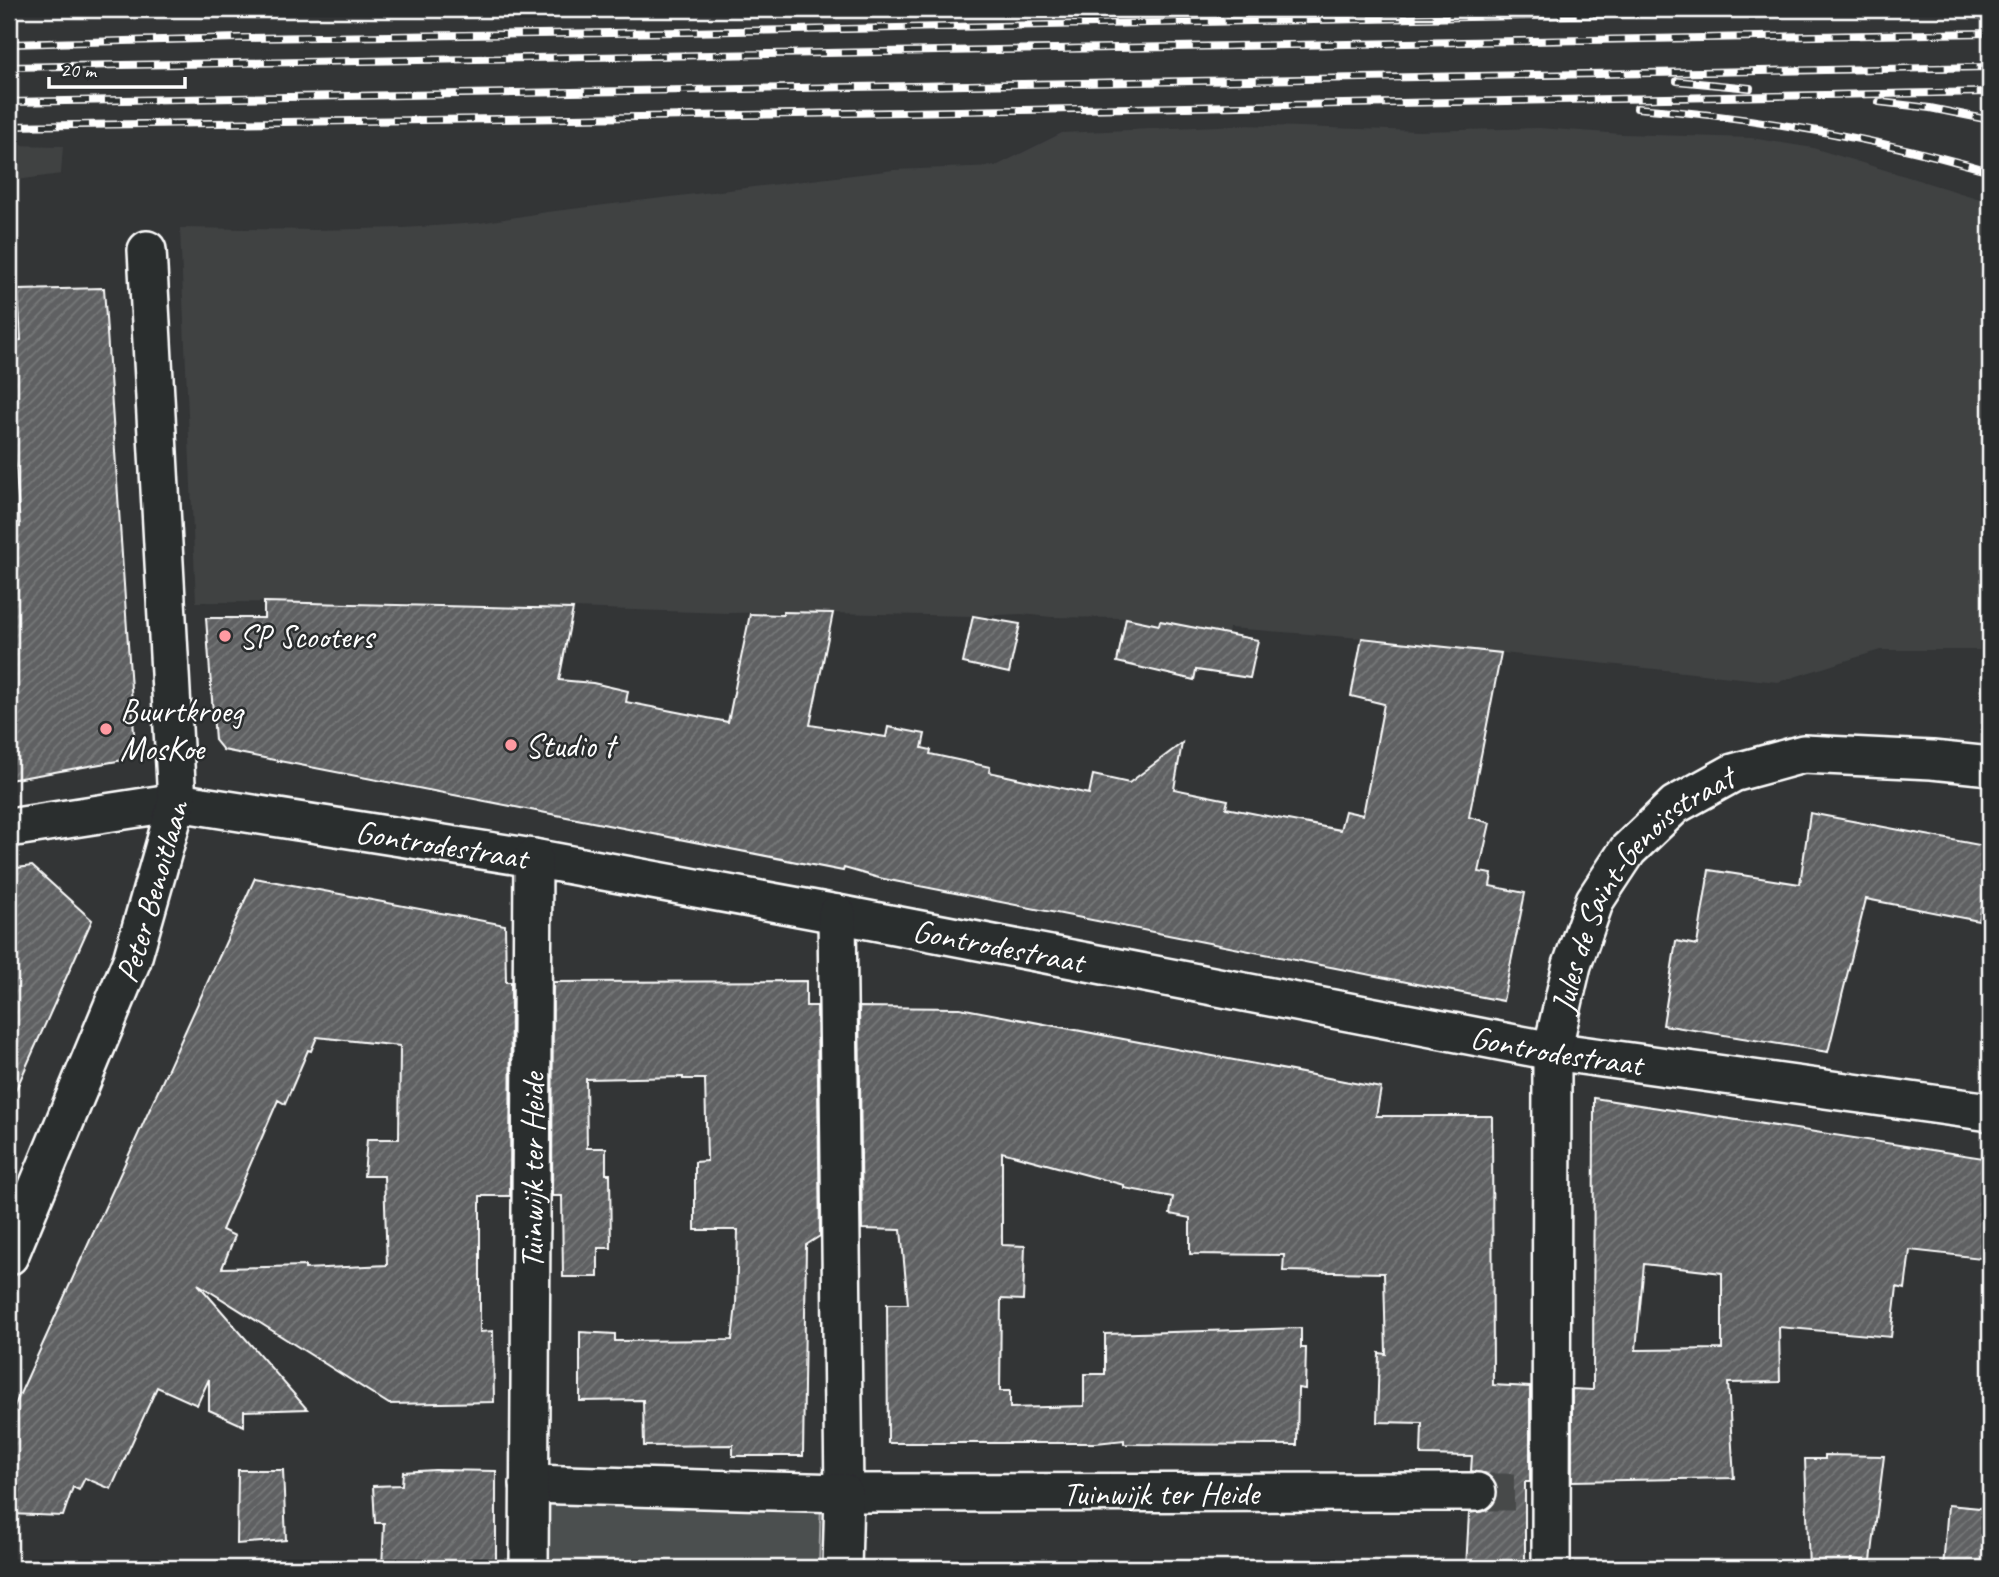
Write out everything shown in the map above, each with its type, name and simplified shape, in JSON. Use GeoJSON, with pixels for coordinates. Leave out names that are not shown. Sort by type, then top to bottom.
{"type":"FeatureCollection","features":[{"type":"Feature","properties":{"kind":"street","name":"Peter Benoitlaan"},"geometry":{"type":"LineString","coordinates":[[9,1256],[132,960],[177,802],[147,250]]}},
{"type":"Feature","properties":{"kind":"street","name":"Jules de Saint-Genoisstraat"},"geometry":{"type":"LineString","coordinates":[[1551,1568],[1552,1051],[1572,965],[1595,900],[1628,850],[1675,805],[1732,773],[1803,754],[1990,765]]}},
{"type":"Feature","properties":{"kind":"street","name":"Gontrodestraat"},"geometry":{"type":"LineString","coordinates":[[9,828],[177,802],[533,858],[1552,1051],[1990,1112]]}},
{"type":"Feature","properties":{"kind":"street","name":"Tuinwijk ter Heide"},"geometry":{"type":"LineString","coordinates":[[529,1568],[533,858]]}},
{"type":"Feature","properties":{"kind":"street"},"geometry":{"type":"LineString","coordinates":[[837,914],[845,1493],[842,1568]]}},
{"type":"Feature","properties":{"kind":"street","name":"Tuinwijk ter Heide"},"geometry":{"type":"LineString","coordinates":[[529,1484],[845,1493],[1477,1492]]}},
{"type":"Feature","properties":{"kind":"shaded area"},"geometry":{"type":"Polygon","coordinates":[[[1240,125],[1419,131],[1539,128],[1751,138],[1813,148],[1990,202],[1990,650],[1880,650],[1778,682],[1362,638],[1229,628],[1228,635],[1160,621],[1152,624],[1126,618],[1022,614],[973,616],[729,613],[410,603],[196,602],[180,228],[315,230],[480,223],[547,212],[894,170],[996,166],[1062,133],[1240,125]]]}},
{"type":"Feature","properties":{"kind":"shaded area"},"geometry":{"type":"Polygon","coordinates":[[[9,145],[63,146],[61,174],[9,181],[9,145]]]}},
{"type":"Feature","properties":{"kind":"shaded area"},"geometry":{"type":"Polygon","coordinates":[[[540,1496],[821,1503],[819,1568],[540,1568],[540,1496]]]}},
{"type":"Feature","properties":{"kind":"building"},"geometry":{"type":"Polygon","coordinates":[[[104,288],[135,748],[123,760],[9,780],[9,528],[20,527],[14,444],[9,445],[9,343],[21,340],[18,290],[104,288]]]}},
{"type":"Feature","properties":{"kind":"building"},"geometry":{"type":"Polygon","coordinates":[[[264,602],[573,609],[559,680],[593,683],[628,691],[626,702],[728,722],[750,614],[833,613],[810,725],[886,737],[888,727],[925,734],[922,748],[931,750],[930,754],[990,767],[989,772],[1089,794],[1093,775],[1129,783],[1182,743],[1174,789],[1228,800],[1226,808],[1340,830],[1345,811],[1363,815],[1384,704],[1351,696],[1362,638],[1501,653],[1469,817],[1490,823],[1479,872],[1492,874],[1490,886],[1525,893],[1503,1001],[879,878],[844,868],[843,871],[223,750],[215,740],[206,618],[264,618],[264,602]]]}},
{"type":"Feature","properties":{"kind":"building"},"geometry":{"type":"Polygon","coordinates":[[[973,616],[1020,624],[1009,673],[963,663],[973,616]]]}},
{"type":"Feature","properties":{"kind":"building"},"geometry":{"type":"Polygon","coordinates":[[[1126,618],[1159,625],[1160,621],[1258,640],[1250,678],[1196,670],[1194,680],[1117,662],[1126,618]]]}},
{"type":"Feature","properties":{"kind":"building"},"geometry":{"type":"Polygon","coordinates":[[[1810,813],[1990,847],[1990,897],[1984,896],[1979,921],[1866,899],[1828,1052],[1663,1025],[1676,941],[1697,945],[1709,870],[1800,884],[1810,813]]]}},
{"type":"Feature","properties":{"kind":"building"},"geometry":{"type":"Polygon","coordinates":[[[32,866],[92,920],[9,1105],[9,869],[32,866]]]}},
{"type":"Feature","properties":{"kind":"building"},"geometry":{"type":"Polygon","coordinates":[[[255,878],[505,925],[506,982],[511,982],[510,1196],[480,1196],[480,1332],[493,1331],[494,1402],[389,1404],[198,1284],[307,1409],[244,1411],[244,1426],[209,1410],[209,1379],[197,1405],[157,1387],[111,1489],[85,1478],[79,1490],[73,1487],[63,1516],[9,1514],[9,1418],[255,878]],[[317,1037],[311,1051],[308,1050],[285,1104],[278,1100],[222,1230],[235,1236],[222,1268],[305,1266],[305,1269],[387,1265],[384,1176],[364,1176],[367,1139],[399,1139],[400,1046],[317,1037]]]}},
{"type":"Feature","properties":{"kind":"building"},"geometry":{"type":"Polygon","coordinates":[[[806,981],[806,1006],[817,1006],[820,1236],[806,1245],[803,1456],[733,1456],[733,1445],[644,1446],[643,1400],[580,1401],[580,1332],[615,1334],[615,1341],[732,1340],[738,1230],[695,1230],[695,1162],[707,1161],[705,1079],[586,1079],[587,1148],[606,1148],[606,1174],[610,1174],[611,1248],[598,1248],[598,1277],[563,1277],[562,1196],[552,1196],[553,982],[806,981]]]}},
{"type":"Feature","properties":{"kind":"building"},"geometry":{"type":"Polygon","coordinates":[[[859,1007],[960,1008],[1381,1088],[1376,1116],[1492,1116],[1493,1385],[1530,1387],[1530,1482],[1525,1482],[1525,1568],[1466,1568],[1469,1513],[1488,1510],[1495,1503],[1498,1493],[1495,1482],[1488,1474],[1471,1471],[1472,1456],[1421,1455],[1422,1423],[1377,1422],[1379,1353],[1386,1354],[1384,1273],[1283,1271],[1284,1255],[1190,1254],[1190,1218],[1170,1214],[1173,1197],[1124,1188],[1124,1185],[1002,1152],[1002,1245],[1025,1246],[1023,1300],[1001,1299],[1000,1391],[1010,1391],[1010,1408],[1084,1406],[1084,1374],[1105,1374],[1105,1334],[1301,1328],[1301,1348],[1306,1348],[1305,1389],[1298,1388],[1297,1445],[1124,1444],[1124,1440],[1096,1443],[888,1443],[887,1304],[908,1304],[901,1230],[862,1229],[859,1007]]]}},
{"type":"Feature","properties":{"kind":"building"},"geometry":{"type":"Polygon","coordinates":[[[1594,1098],[1990,1159],[1990,1259],[1910,1250],[1905,1289],[1897,1287],[1891,1337],[1779,1327],[1780,1382],[1728,1383],[1734,1478],[1572,1481],[1572,1389],[1593,1390],[1594,1098]],[[1644,1264],[1636,1350],[1722,1349],[1722,1273],[1644,1264]]]}},
{"type":"Feature","properties":{"kind":"building"},"geometry":{"type":"Polygon","coordinates":[[[1825,1455],[1884,1456],[1871,1561],[1851,1559],[1851,1568],[1809,1568],[1805,1459],[1825,1459],[1825,1455]]]}},
{"type":"Feature","properties":{"kind":"building"},"geometry":{"type":"Polygon","coordinates":[[[238,1470],[283,1470],[286,1540],[237,1544],[238,1470]]]}},
{"type":"Feature","properties":{"kind":"building"},"geometry":{"type":"Polygon","coordinates":[[[496,1471],[496,1568],[382,1568],[384,1523],[375,1523],[373,1486],[402,1485],[403,1472],[496,1471]]]}},
{"type":"Feature","properties":{"kind":"building"},"geometry":{"type":"Polygon","coordinates":[[[1948,1505],[1990,1509],[1990,1568],[1943,1568],[1948,1505]]]}},
{"type":"Feature","properties":{"kind":"tunnel"},"geometry":{"type":"LineString","coordinates":[[1477,1492],[1551,1492]]}},
{"type":"Feature","properties":{"kind":"railway"},"geometry":{"type":"LineString","coordinates":[[9,44],[1888,9]]}},
{"type":"Feature","properties":{"kind":"railway"},"geometry":{"type":"LineString","coordinates":[[9,67],[1990,33]]}},
{"type":"Feature","properties":{"kind":"railway"},"geometry":{"type":"LineString","coordinates":[[9,102],[1990,67]]}},
{"type":"Feature","properties":{"kind":"railway"},"geometry":{"type":"LineString","coordinates":[[1677,81],[1750,88]]}},
{"type":"Feature","properties":{"kind":"railway"},"geometry":{"type":"LineString","coordinates":[[9,126],[1990,92]]}},
{"type":"Feature","properties":{"kind":"railway"},"geometry":{"type":"LineString","coordinates":[[1879,102],[1930,108],[1990,120]]}},
{"type":"Feature","properties":{"kind":"railway"},"geometry":{"type":"LineString","coordinates":[[1637,108],[1727,117],[1815,130],[1903,148],[1990,171]]}},
{"type":"Feature","properties":{"kind":"place","name":"SP Scooters"},"geometry":{"type":"Point","coordinates":[225,636]}},
{"type":"Feature","properties":{"kind":"place","name":"Buurtkroeg MosKoe"},"geometry":{"type":"Point","coordinates":[106,729]}},
{"type":"Feature","properties":{"kind":"place","name":"Studio t"},"geometry":{"type":"Point","coordinates":[511,745]}}]}
